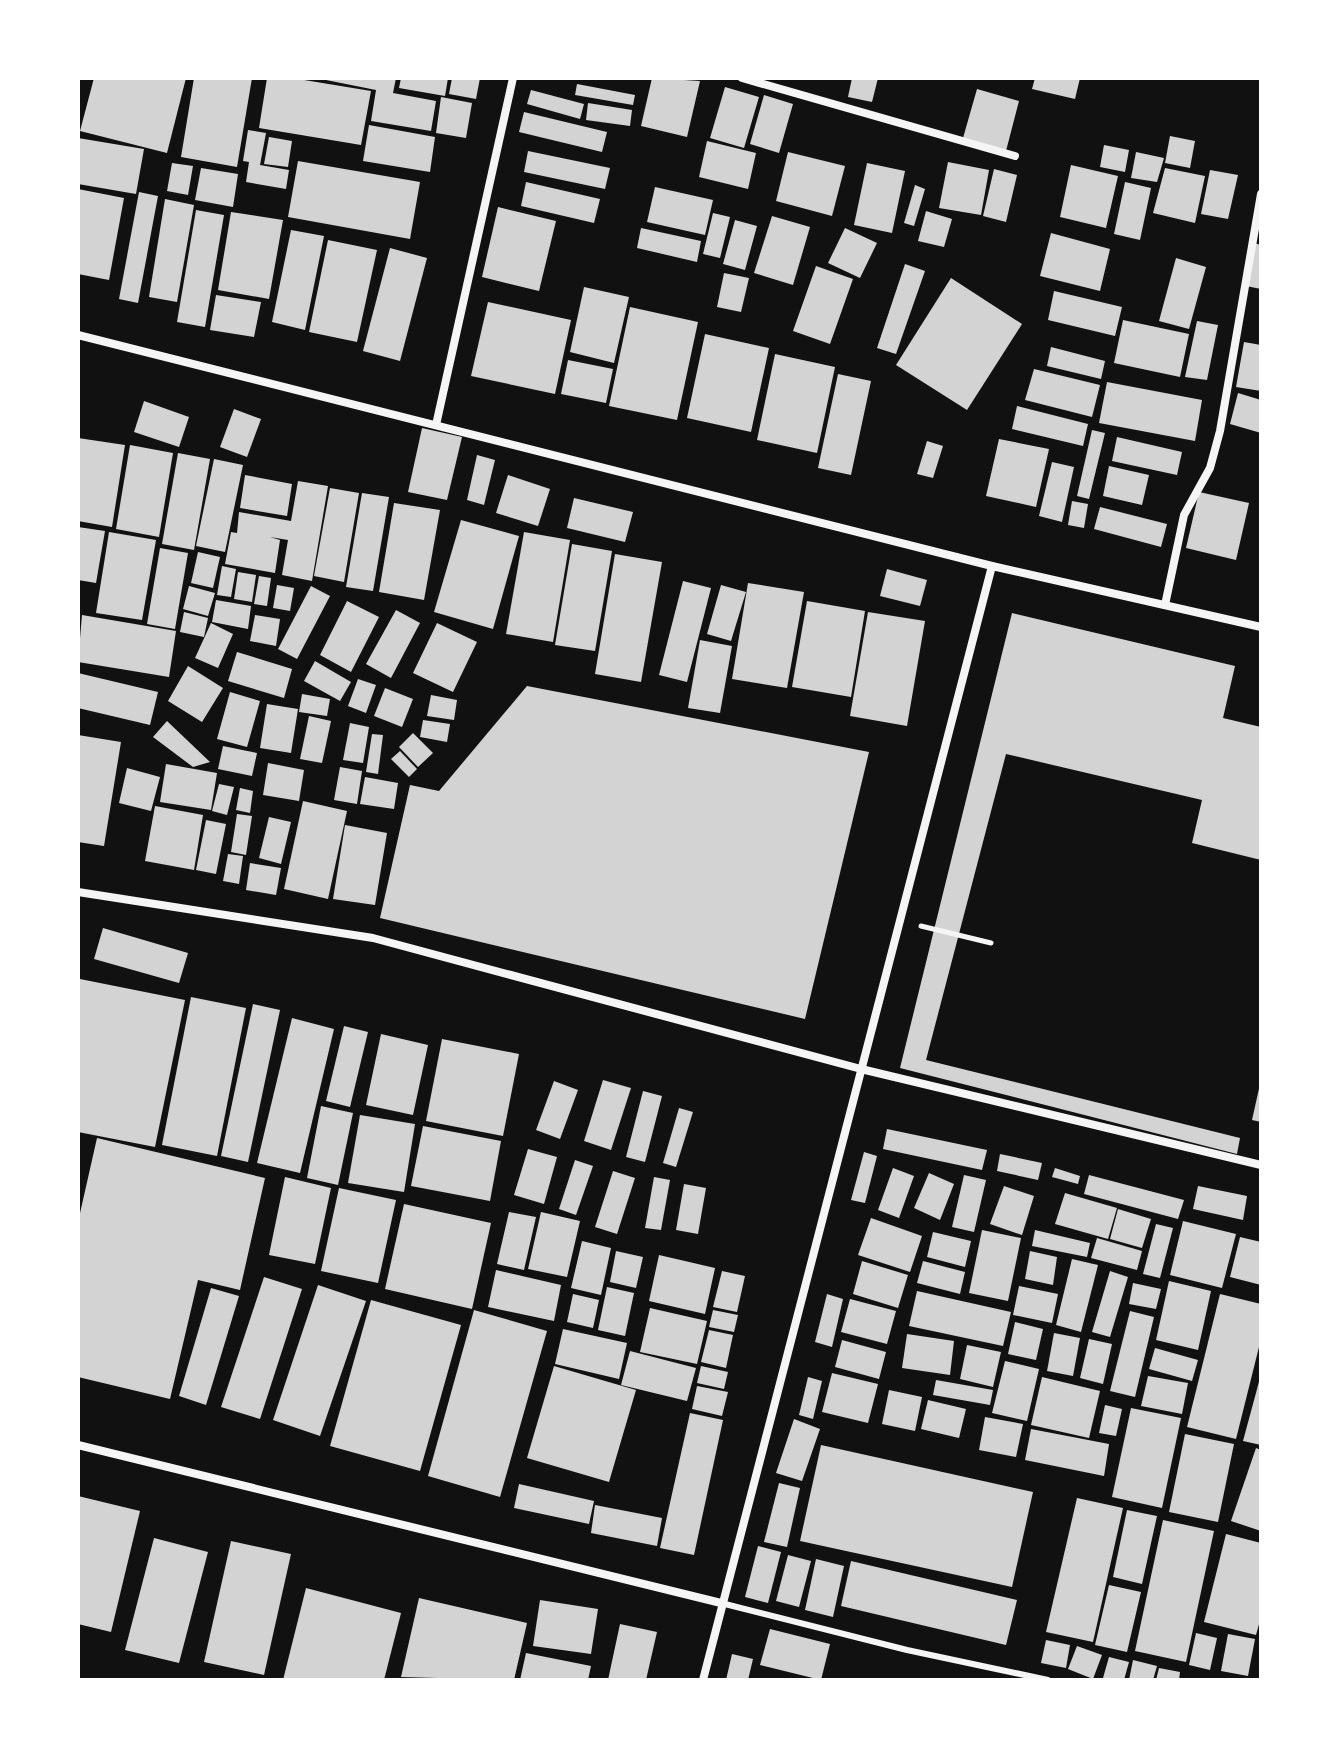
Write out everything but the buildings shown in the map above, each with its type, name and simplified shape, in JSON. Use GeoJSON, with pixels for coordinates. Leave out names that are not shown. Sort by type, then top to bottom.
{"type":"FeatureCollection","features":[{"type":"Feature","properties":{"kind":"street"},"geometry":{"type":"LineString","coordinates":[[436,425],[513,78]]}},
{"type":"Feature","properties":{"kind":"street"},"geometry":{"type":"LineString","coordinates":[[742,78],[1015,156]]}},
{"type":"Feature","properties":{"kind":"street"},"geometry":{"type":"LineString","coordinates":[[1165,605],[1184,515],[1210,468],[1220,431],[1261,194]]}},
{"type":"Feature","properties":{"kind":"street"},"geometry":{"type":"LineString","coordinates":[[78,335],[992,566],[1261,627]]}},
{"type":"Feature","properties":{"kind":"street"},"geometry":{"type":"LineString","coordinates":[[703,1680],[992,566]]}},
{"type":"Feature","properties":{"kind":"street"},"geometry":{"type":"LineString","coordinates":[[78,892],[373,938],[861,1069],[1261,1165]]}},
{"type":"Feature","properties":{"kind":"street"},"geometry":{"type":"LineString","coordinates":[[78,1445],[721,1603]]}},
{"type":"Feature","properties":{"kind":"lane"},"geometry":{"type":"LineString","coordinates":[[721,1603],[907,1650],[1048,1680]]}},
{"type":"Feature","properties":{"kind":"path"},"geometry":{"type":"LineString","coordinates":[[915,925],[991,943]]}}]}
